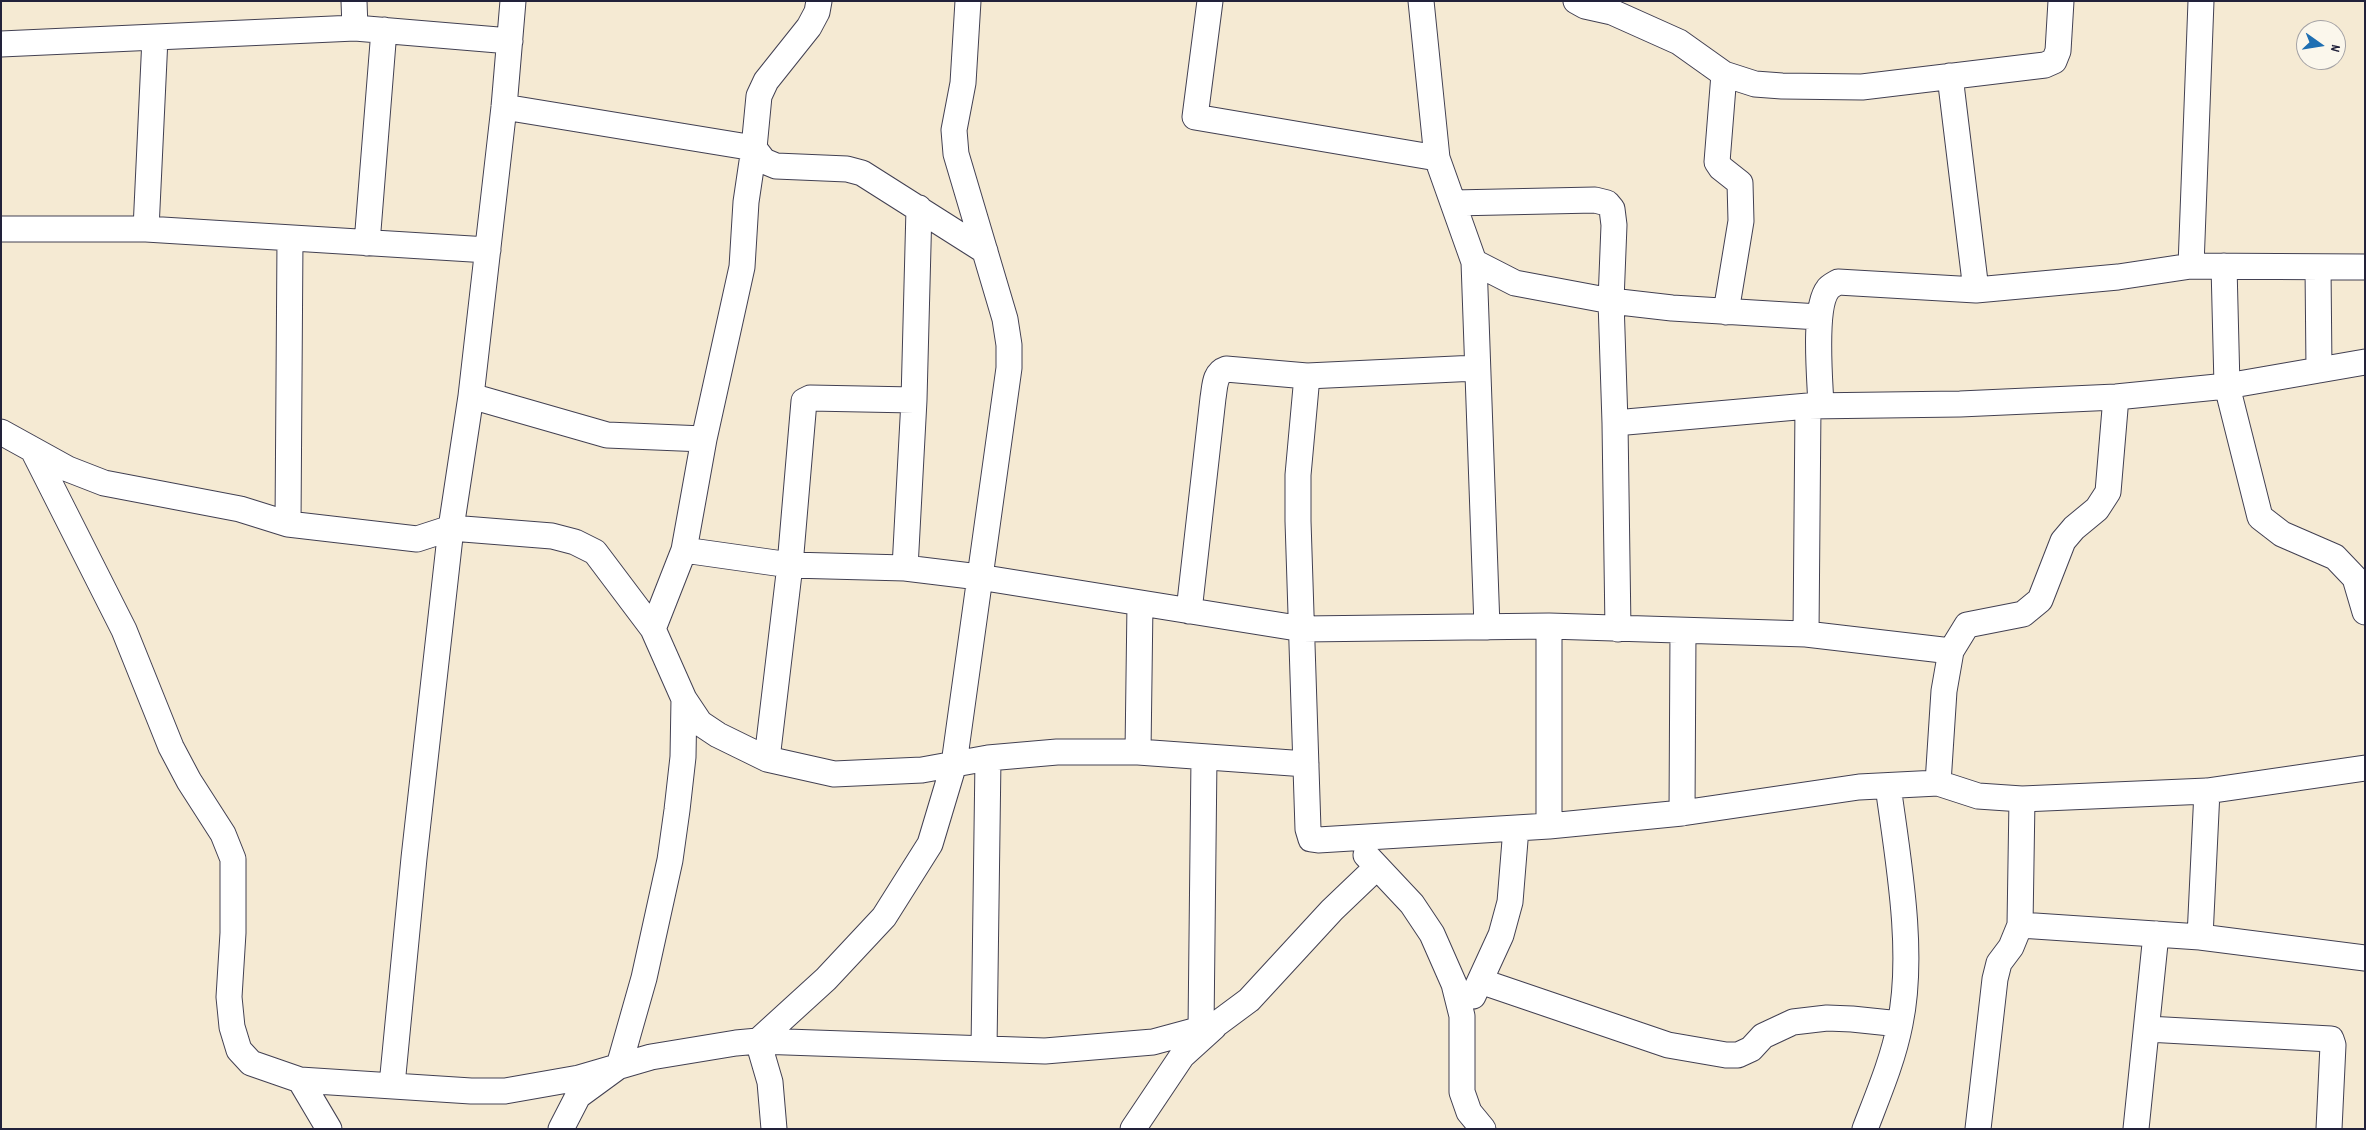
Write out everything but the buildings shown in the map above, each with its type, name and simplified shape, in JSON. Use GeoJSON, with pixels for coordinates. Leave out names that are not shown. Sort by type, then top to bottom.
{"type":"FeatureCollection","features":[{"type":"Feature","properties":{"kind":"street"},"geometry":{"type":"LineString","coordinates":[[354,1],[355,28]]}},
{"type":"Feature","properties":{"kind":"street"},"geometry":{"type":"LineString","coordinates":[[392,1085],[414,858],[451,528],[471,396],[488,250],[504,107],[513,1]]}},
{"type":"Feature","properties":{"kind":"street"},"geometry":{"type":"LineString","coordinates":[[653,629],[684,550],[704,439],[742,268],[746,202],[754,148],[758,96],[766,81],[809,27],[817,12],[819,1]]}},
{"type":"Feature","properties":{"kind":"street"},"geometry":{"type":"LineString","coordinates":[[758,1041],[826,979],[884,917],[930,844],[954,764],[978,576],[1009,368],[1005,319],[956,154],[954,130],[963,83],[968,1]]}},
{"type":"Feature","properties":{"kind":"street"},"geometry":{"type":"LineString","coordinates":[[1210,1],[1195,117],[1437,158]]}},
{"type":"Feature","properties":{"kind":"street"},"geometry":{"type":"LineString","coordinates":[[1421,1],[1437,158],[1474,262],[1487,627]]}},
{"type":"Feature","properties":{"kind":"street"},"geometry":{"type":"LineString","coordinates":[[1576,1],[1585,6],[1612,12],[1679,42],[1724,74],[1755,84],[1862,87],[2045,65],[2054,61],[2058,51],[2061,1]]}},
{"type":"Feature","properties":{"kind":"street"},"geometry":{"type":"LineString","coordinates":[[2191,266],[2201,1]]}},
{"type":"Feature","properties":{"kind":"street"},"geometry":{"type":"LineString","coordinates":[[1,44],[355,28],[510,41]]}},
{"type":"Feature","properties":{"kind":"street"},"geometry":{"type":"LineString","coordinates":[[367,243],[384,30]]}},
{"type":"Feature","properties":{"kind":"street"},"geometry":{"type":"LineString","coordinates":[[146,229],[155,38]]}},
{"type":"Feature","properties":{"kind":"street"},"geometry":{"type":"LineString","coordinates":[[1724,74],[1717,162],[1720,168],[1740,183],[1742,206],[1726,312]]}},
{"type":"Feature","properties":{"kind":"street"},"geometry":{"type":"LineString","coordinates":[[1950,76],[1976,290]]}},
{"type":"Feature","properties":{"kind":"street"},"geometry":{"type":"LineString","coordinates":[[504,107],[754,148],[764,160],[776,166],[847,169],[862,173],[985,250]]}},
{"type":"Feature","properties":{"kind":"street"},"geometry":{"type":"LineString","coordinates":[[1453,204],[1596,200],[1607,203],[1612,209],[1614,225],[1611,301],[1618,629]]}},
{"type":"Feature","properties":{"kind":"street"},"geometry":{"type":"LineString","coordinates":[[905,568],[914,400],[919,208]]}},
{"type":"Feature","properties":{"kind":"street"},"geometry":{"type":"LineString","coordinates":[[1,229],[146,229],[488,250]]}},
{"type":"Feature","properties":{"kind":"street"},"geometry":{"type":"LineString","coordinates":[[288,524],[290,239]]}},
{"type":"Feature","properties":{"kind":"street"},"geometry":{"type":"LineString","coordinates":[[1474,262],[1515,283],[1611,301],[1726,312],[1820,317]]}},
{"type":"Feature","properties":{"kind":"street"},"geometry":{"type":"LineString","coordinates":[[1806,634],[1814,406],[1820,317],[1823,299],[1829,288],[1838,282],[1976,290],[2118,277],[2191,266],[2365,267]]}},
{"type":"Feature","properties":{"kind":"street"},"geometry":{"type":"LineString","coordinates":[[2224,266],[2227,386],[2260,517],[2282,534],[2335,557],[2360,578],[2365,612]]}},
{"type":"Feature","properties":{"kind":"street"},"geometry":{"type":"LineString","coordinates":[[2318,267],[2319,370]]}},
{"type":"Feature","properties":{"kind":"street"},"geometry":{"type":"LineString","coordinates":[[1615,423],[1814,406],[1960,404],[2116,397],[2227,386],[2365,362]]}},
{"type":"Feature","properties":{"kind":"street"},"geometry":{"type":"LineString","coordinates":[[1189,611],[1217,374],[1226,369],[1307,376],[1477,368]]}},
{"type":"Feature","properties":{"kind":"street"},"geometry":{"type":"LineString","coordinates":[[1307,376],[1298,475],[1306,764],[1311,839],[1549,826],[1682,813],[1860,787],[1938,783],[1978,796],[2022,798],[2207,791],[2365,768]]}},
{"type":"Feature","properties":{"kind":"street"},"geometry":{"type":"LineString","coordinates":[[471,396],[607,435],[704,439]]}},
{"type":"Feature","properties":{"kind":"street"},"geometry":{"type":"LineString","coordinates":[[1938,783],[1944,691],[1951,651],[1967,624],[2023,614],[2040,600],[2063,541],[2074,528],[2097,509],[2108,492],[2116,397]]}},
{"type":"Feature","properties":{"kind":"street"},"geometry":{"type":"LineString","coordinates":[[767,759],[790,565],[804,401],[810,398],[914,400]]}},
{"type":"Feature","properties":{"kind":"street"},"geometry":{"type":"LineString","coordinates":[[1,432],[34,452],[68,469],[104,483],[240,509],[288,524],[417,539],[451,528],[552,536],[575,542],[595,552],[653,629],[684,699],[700,723],[718,735],[767,759],[834,774],[922,770],[1026,753],[1138,752],[1306,764]]}},
{"type":"Feature","properties":{"kind":"street"},"geometry":{"type":"LineString","coordinates":[[34,452],[124,630],[171,747],[189,781],[223,834],[233,859],[233,933],[229,997],[232,1028],[239,1050],[251,1063],[300,1080],[471,1091],[506,1091],[579,1078],[651,1057],[736,1043],[758,1041],[1045,1051],[1100,1048],[1153,1042],[1210,1026]]}},
{"type":"Feature","properties":{"kind":"street"},"geometry":{"type":"LineString","coordinates":[[684,550],[790,565],[905,568],[978,576],[1303,629],[1549,626],[1806,634],[1951,651]]}},
{"type":"Feature","properties":{"kind":"street"},"geometry":{"type":"LineString","coordinates":[[1138,752],[1140,603]]}},
{"type":"Feature","properties":{"kind":"street"},"geometry":{"type":"LineString","coordinates":[[1549,626],[1549,826]]}},
{"type":"Feature","properties":{"kind":"street"},"geometry":{"type":"LineString","coordinates":[[1682,813],[1683,631]]}},
{"type":"Feature","properties":{"kind":"street"},"geometry":{"type":"LineString","coordinates":[[561,1129],[578,1096],[619,1066],[644,978],[670,860],[683,757],[684,699]]}},
{"type":"Feature","properties":{"kind":"street"},"geometry":{"type":"LineString","coordinates":[[1204,757],[1210,1026]]}},
{"type":"Feature","properties":{"kind":"street"},"geometry":{"type":"LineString","coordinates":[[984,1049],[988,758]]}},
{"type":"Feature","properties":{"kind":"street"},"geometry":{"type":"LineString","coordinates":[[1865,1129],[1900,1024],[1906,986],[1904,928],[1888,786]]}},
{"type":"Feature","properties":{"kind":"street"},"geometry":{"type":"LineString","coordinates":[[2200,937],[2207,791]]}},
{"type":"Feature","properties":{"kind":"street"},"geometry":{"type":"LineString","coordinates":[[1978,1129],[1995,979],[1999,963],[2011,947],[2020,926],[2022,798]]}},
{"type":"Feature","properties":{"kind":"street"},"geometry":{"type":"LineString","coordinates":[[1462,1016],[1501,935],[1510,902],[1516,828]]}},
{"type":"Feature","properties":{"kind":"street"},"geometry":{"type":"LineString","coordinates":[[1349,837],[1412,904],[1432,934],[1454,984],[1462,1016],[1462,1092],[1464,1103],[1461,1129]]}},
{"type":"Feature","properties":{"kind":"street"},"geometry":{"type":"LineString","coordinates":[[1133,1129],[1182,1056],[1210,1026],[1248,1000],[1332,910],[1377,867]]}},
{"type":"Feature","properties":{"kind":"street"},"geometry":{"type":"LineString","coordinates":[[2020,926],[2200,937],[2365,958]]}},
{"type":"Feature","properties":{"kind":"street"},"geometry":{"type":"LineString","coordinates":[[2136,1129],[2156,934]]}},
{"type":"Feature","properties":{"kind":"street"},"geometry":{"type":"LineString","coordinates":[[1480,981],[1668,1045],[1726,1055],[1738,1055],[1750,1049],[1763,1036],[1794,1022],[1827,1018],[1900,1024]]}},
{"type":"Feature","properties":{"kind":"street"},"geometry":{"type":"LineString","coordinates":[[2147,1029],[2331,1038],[2334,1045],[2329,1129]]}},
{"type":"Feature","properties":{"kind":"street"},"geometry":{"type":"LineString","coordinates":[[758,1041],[770,1082],[774,1129]]}},
{"type":"Feature","properties":{"kind":"street"},"geometry":{"type":"LineString","coordinates":[[300,1080],[329,1129]]}},
{"type":"Feature","properties":{"kind":"street"},"geometry":{"type":"LineString","coordinates":[[1464,1103],[1483,1129]]}}]}
